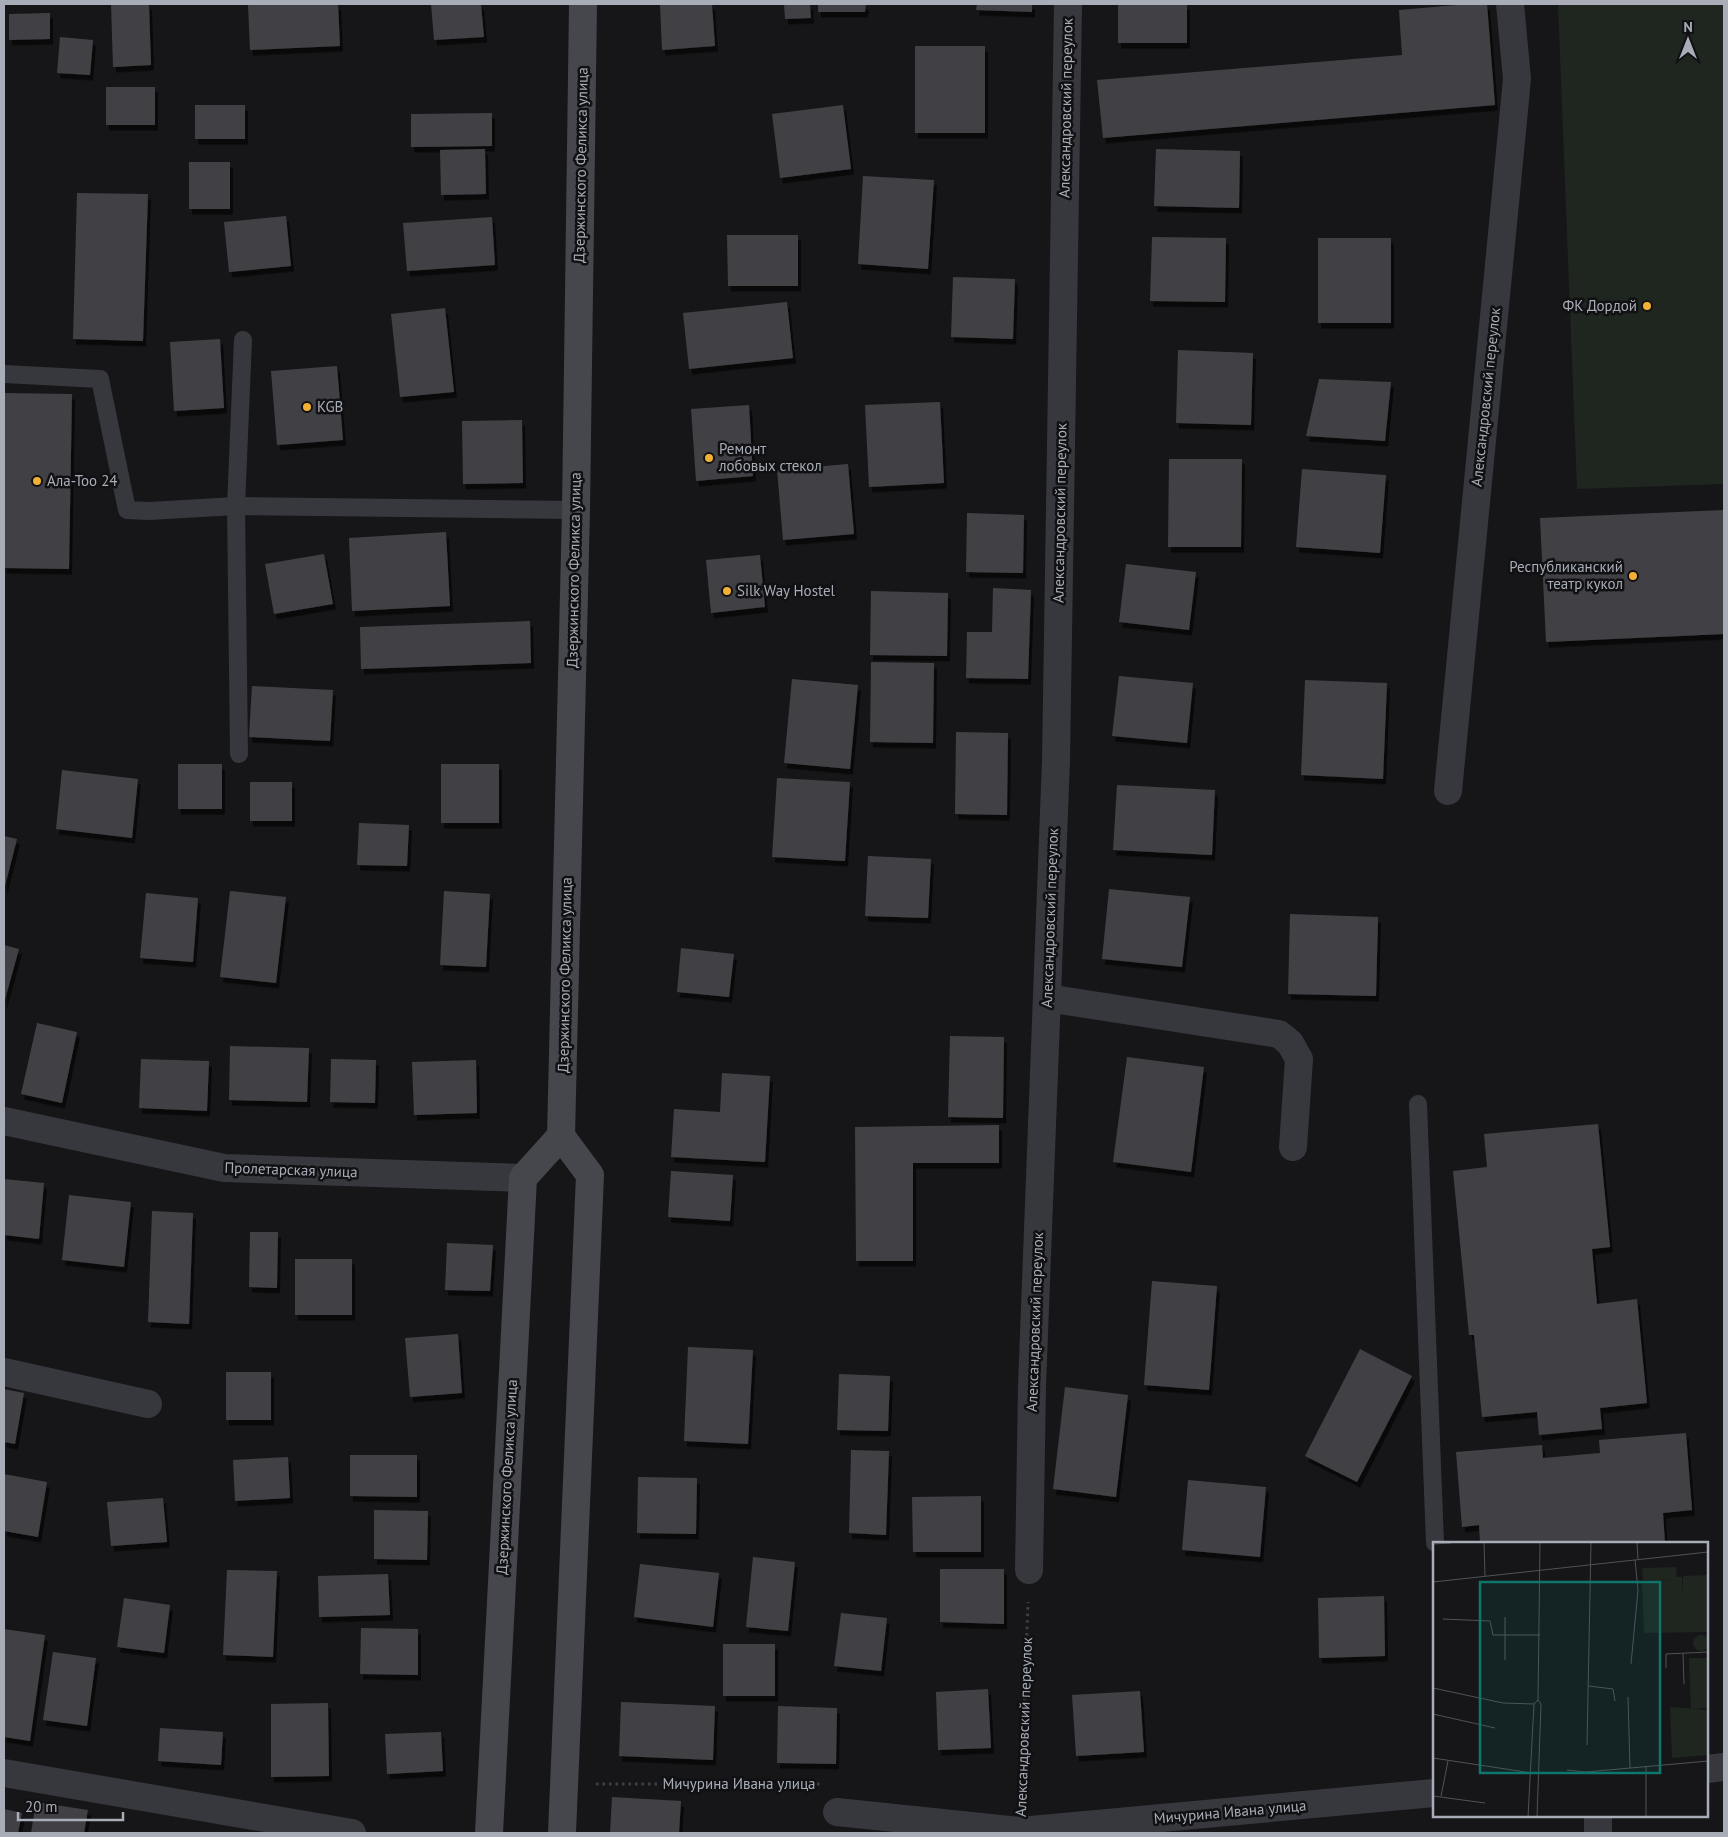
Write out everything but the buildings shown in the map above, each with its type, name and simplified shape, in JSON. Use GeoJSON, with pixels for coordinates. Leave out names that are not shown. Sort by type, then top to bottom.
{"type":"FeatureCollection","features":[{"type":"Feature","properties":{"kind":"street","name":"Дзержинского Феликса улица"},"geometry":{"type":"LineString","coordinates":[[561,1136],[576,510],[583,4]]}},
{"type":"Feature","properties":{"kind":"street","name":"Александровский переулок"},"geometry":{"type":"LineString","coordinates":[[1029,1570],[1032,1386],[1056,760],[1068,4]]}},
{"type":"Feature","properties":{"kind":"street","name":"Александровский переулок"},"geometry":{"type":"LineString","coordinates":[[1448,791],[1517,79],[1510,4]]}},
{"type":"Feature","properties":{"kind":"street"},"geometry":{"type":"LineString","coordinates":[[1046,998],[1279,1034],[1290,1043],[1299,1059],[1293,1147]]}},
{"type":"Feature","properties":{"kind":"street","name":"Пролетарская улица"},"geometry":{"type":"LineString","coordinates":[[4,1121],[224,1168],[523,1178]]}},
{"type":"Feature","properties":{"kind":"street"},"geometry":{"type":"LineString","coordinates":[[523,1178],[561,1136],[590,1175],[562,1833],[553,1833]]}},
{"type":"Feature","properties":{"kind":"street","name":"Дзержинского Феликса улица"},"geometry":{"type":"LineString","coordinates":[[489,1833],[523,1178]]}},
{"type":"Feature","properties":{"kind":"street"},"geometry":{"type":"LineString","coordinates":[[4,1372],[148,1404]]}},
{"type":"Feature","properties":{"kind":"street"},"geometry":{"type":"LineString","coordinates":[[1708,1769],[1724,1767]]}},
{"type":"Feature","properties":{"kind":"street"},"geometry":{"type":"LineString","coordinates":[[4,1774],[352,1833]]}},
{"type":"Feature","properties":{"kind":"street","name":"Мичурина Ивана улица"},"geometry":{"type":"LineString","coordinates":[[838,1812],[1020,1831],[1433,1794]]}},
{"type":"Feature","properties":{"kind":"street"},"geometry":{"type":"LineString","coordinates":[[1598,1817],[1598,1833]]}},
{"type":"Feature","properties":{"kind":"lane"},"geometry":{"type":"LineString","coordinates":[[239,754],[236,506],[242,340]]}},
{"type":"Feature","properties":{"kind":"lane"},"geometry":{"type":"LineString","coordinates":[[4,374],[100,378],[127,510],[149,511],[236,506],[576,510]]}},
{"type":"Feature","properties":{"kind":"lane"},"geometry":{"type":"LineString","coordinates":[[1418,1104],[1435,1542]]}},
{"type":"Feature","properties":{"kind":"path","name":"Александровский переулок"},"geometry":{"type":"LineString","coordinates":[[1020,1831],[1029,1570]]}},
{"type":"Feature","properties":{"kind":"path","name":"Мичурина Ивана улица"},"geometry":{"type":"LineString","coordinates":[[564,1784],[825,1784],[838,1812]]}},
{"type":"Feature","properties":{"kind":"shaded area","name":"ФК Дордой"},"geometry":{"type":"Polygon","coordinates":[[[1558,4],[1724,4],[1724,484],[1577,489],[1558,4]]]}},
{"type":"Feature","properties":{"kind":"place","name":"ФК Дордой"},"geometry":{"type":"Point","coordinates":[1647,306]}},
{"type":"Feature","properties":{"kind":"place","name":"KGB"},"geometry":{"type":"Point","coordinates":[307,407]}},
{"type":"Feature","properties":{"kind":"place","name":"Ремонт лобовых стекол"},"geometry":{"type":"Point","coordinates":[709,458]}},
{"type":"Feature","properties":{"kind":"place","name":"Ала-Тоо 24"},"geometry":{"type":"Point","coordinates":[37,481]}},
{"type":"Feature","properties":{"kind":"place","name":"Республиканский театр кукол"},"geometry":{"type":"Point","coordinates":[1633,576]}},
{"type":"Feature","properties":{"kind":"place","name":"Silk Way Hostel"},"geometry":{"type":"Point","coordinates":[727,591]}}]}
